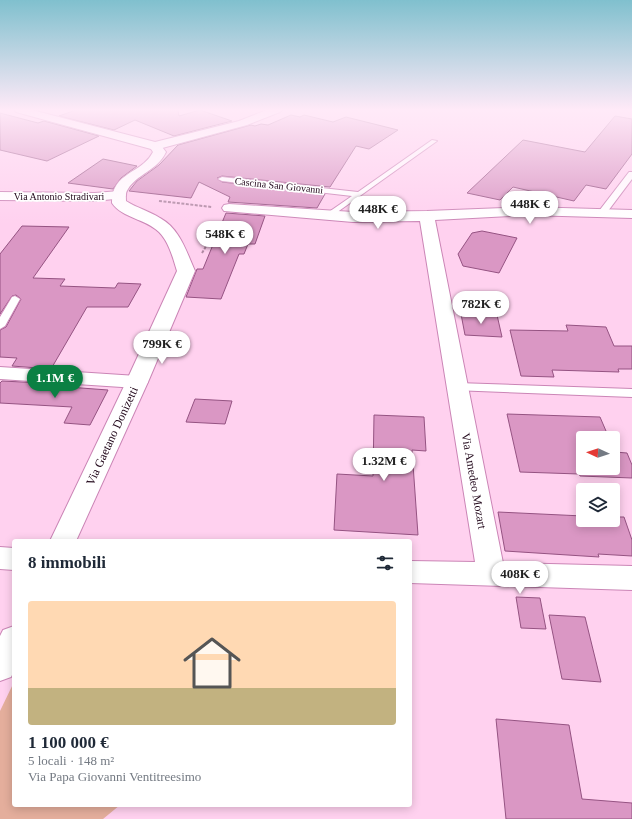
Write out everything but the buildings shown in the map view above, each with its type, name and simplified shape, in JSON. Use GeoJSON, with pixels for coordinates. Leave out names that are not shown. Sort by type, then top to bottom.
{"type":"FeatureCollection","features":[{"type":"Feature","properties":{"kind":"street"},"geometry":{"type":"LineString","coordinates":[[119,195],[121,188],[157,159],[160,152],[157,148]]}},
{"type":"Feature","properties":{"kind":"street","name":"Via Antonio Stradivari"},"geometry":{"type":"LineString","coordinates":[[0,196],[95,197],[119,195]]}},
{"type":"Feature","properties":{"kind":"street","name":"Via Gaetano Donizetti"},"geometry":{"type":"LineString","coordinates":[[64,539],[137,382],[186,271],[172,237],[145,207],[119,203],[119,195]]}},
{"type":"Feature","properties":{"kind":"street"},"geometry":{"type":"LineString","coordinates":[[229,208],[353,217],[427,216],[527,211],[632,214]]}},
{"type":"Feature","properties":{"kind":"street","name":"Via Amedeo Mozart"},"geometry":{"type":"LineString","coordinates":[[427,216],[491,575]]}},
{"type":"Feature","properties":{"kind":"street"},"geometry":{"type":"LineString","coordinates":[[0,373],[137,382]]}},
{"type":"Feature","properties":{"kind":"street"},"geometry":{"type":"LineString","coordinates":[[0,558],[12,559]]}},
{"type":"Feature","properties":{"kind":"street"},"geometry":{"type":"LineString","coordinates":[[412,572],[632,578]]}},
{"type":"Feature","properties":{"kind":"street"},"geometry":{"type":"LineString","coordinates":[[0,667],[12,643]]}},
{"type":"Feature","properties":{"kind":"lane"},"geometry":{"type":"LineString","coordinates":[[329,216],[424,148]]}},
{"type":"Feature","properties":{"kind":"lane"},"geometry":{"type":"LineString","coordinates":[[602,213],[632,174]]}},
{"type":"Feature","properties":{"kind":"lane","name":"Cascina San Giovanni"},"geometry":{"type":"LineString","coordinates":[[222,179],[359,194]]}},
{"type":"Feature","properties":{"kind":"lane"},"geometry":{"type":"LineString","coordinates":[[0,326],[15,299]]}},
{"type":"Feature","properties":{"kind":"lane"},"geometry":{"type":"LineString","coordinates":[[457,387],[632,393]]}},
{"type":"Feature","properties":{"kind":"path"},"geometry":{"type":"LineString","coordinates":[[145,207],[229,208]]}},
{"type":"Feature","properties":{"kind":"path"},"geometry":{"type":"LineString","coordinates":[[200,255],[229,208]]}},
{"type":"Feature","properties":{"kind":"shaded area"},"geometry":{"type":"Polygon","coordinates":[[[12,686],[12,807],[118,807],[103,819],[0,819],[0,711],[12,686]]]}}]}
